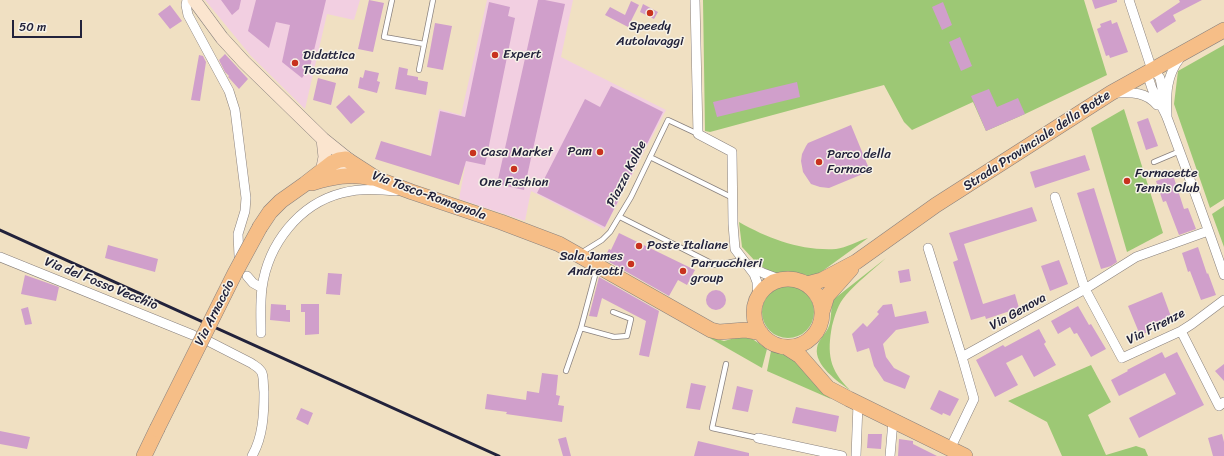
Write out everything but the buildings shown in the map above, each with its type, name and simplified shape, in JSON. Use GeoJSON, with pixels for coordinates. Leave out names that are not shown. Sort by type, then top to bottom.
{"type":"FeatureCollection","features":[{"type":"Feature","properties":{"kind":"main road","name":"Via Tosco-Romagnola"},"geometry":{"type":"LineString","coordinates":[[194,0],[233,50],[323,139],[361,170],[377,179],[516,227],[559,244],[712,330],[719,332],[745,330],[761,333]]}},
{"type":"Feature","properties":{"kind":"main road","name":"Strada Provinciale della Botte"},"geometry":{"type":"LineString","coordinates":[[856,262],[942,202],[1111,93],[1224,30]]}},
{"type":"Feature","properties":{"kind":"main road"},"geometry":{"type":"LineString","coordinates":[[323,139],[323,176]]}},
{"type":"Feature","properties":{"kind":"main road","name":"Via Arnaccio"},"geometry":{"type":"LineString","coordinates":[[323,176],[332,163],[339,160],[349,160]]}},
{"type":"Feature","properties":{"kind":"main road","name":"Via Arnaccio"},"geometry":{"type":"LineString","coordinates":[[144,456],[235,273],[260,227],[275,206],[305,184],[323,176],[350,175],[377,179]]}},
{"type":"Feature","properties":{"kind":"main road"},"geometry":{"type":"LineString","coordinates":[[807,284],[822,280],[856,262]]}},
{"type":"Feature","properties":{"kind":"main road"},"geometry":{"type":"LineString","coordinates":[[786,347],[800,345],[809,340],[820,324],[827,296],[856,262]]}},
{"type":"Feature","properties":{"kind":"main road"},"geometry":{"type":"LineString","coordinates":[[700,324],[723,327],[742,321],[756,304],[766,286],[779,279],[794,279],[807,284],[813,289],[819,300],[822,312]]}},
{"type":"Feature","properties":{"kind":"main road"},"geometry":{"type":"LineString","coordinates":[[756,304],[757,326],[761,333],[771,342],[786,347],[800,356],[828,388],[965,456]]}},
{"type":"Feature","properties":{"kind":"main road"},"geometry":{"type":"LineString","coordinates":[[813,335],[811,348],[812,361],[828,382],[840,394]]}},
{"type":"Feature","properties":{"kind":"street"},"geometry":{"type":"LineString","coordinates":[[187,0],[186,4],[188,15],[233,101],[246,198],[245,211],[238,234],[240,256]]}},
{"type":"Feature","properties":{"kind":"street"},"geometry":{"type":"LineString","coordinates":[[695,0],[698,134]]}},
{"type":"Feature","properties":{"kind":"street"},"geometry":{"type":"LineString","coordinates":[[1129,0],[1151,70],[1161,81],[1167,117],[1224,275]]}},
{"type":"Feature","properties":{"kind":"street"},"geometry":{"type":"LineString","coordinates":[[1167,117],[1166,92],[1168,80],[1173,68],[1186,50]]}},
{"type":"Feature","properties":{"kind":"street"},"geometry":{"type":"LineString","coordinates":[[1111,93],[1136,93],[1148,97],[1156,103],[1167,117]]}},
{"type":"Feature","properties":{"kind":"street","name":"Piazza Kolbe"},"geometry":{"type":"LineString","coordinates":[[698,134],[732,152],[735,248],[757,282],[756,304]]}},
{"type":"Feature","properties":{"kind":"street"},"geometry":{"type":"LineString","coordinates":[[261,333],[262,288],[266,268],[281,238],[300,215],[316,204],[334,195],[354,191],[376,190],[412,192]]}},
{"type":"Feature","properties":{"kind":"street"},"geometry":{"type":"LineString","coordinates":[[1055,197],[1085,289]]}},
{"type":"Feature","properties":{"kind":"street","name":"Via Genova"},"geometry":{"type":"LineString","coordinates":[[962,357],[1085,289],[1136,257],[1208,231]]}},
{"type":"Feature","properties":{"kind":"street"},"geometry":{"type":"LineString","coordinates":[[928,248],[974,399],[950,449]]}},
{"type":"Feature","properties":{"kind":"street","name":"Via del Fosso Vecchio"},"geometry":{"type":"LineString","coordinates":[[0,257],[193,335]]}},
{"type":"Feature","properties":{"kind":"street"},"geometry":{"type":"LineString","coordinates":[[745,262],[763,273],[779,279]]}},
{"type":"Feature","properties":{"kind":"street","name":"Via Arnaccio"},"geometry":{"type":"LineString","coordinates":[[247,276],[253,283],[262,288]]}},
{"type":"Feature","properties":{"kind":"street","name":"Via Firenze"},"geometry":{"type":"LineString","coordinates":[[1085,289],[1122,358],[1181,331],[1224,300]]}},
{"type":"Feature","properties":{"kind":"street"},"geometry":{"type":"LineString","coordinates":[[1181,331],[1219,406],[1224,402]]}},
{"type":"Feature","properties":{"kind":"street"},"geometry":{"type":"LineString","coordinates":[[208,341],[257,367],[262,373],[264,405],[262,430],[252,456]]}},
{"type":"Feature","properties":{"kind":"street"},"geometry":{"type":"LineString","coordinates":[[856,456],[858,404]]}},
{"type":"Feature","properties":{"kind":"street"},"geometry":{"type":"LineString","coordinates":[[890,456],[892,421]]}},
{"type":"Feature","properties":{"kind":"street"},"geometry":{"type":"LineString","coordinates":[[758,438],[842,456]]}},
{"type":"Feature","properties":{"kind":"lane"},"geometry":{"type":"LineString","coordinates":[[392,0],[384,37],[424,44]]}},
{"type":"Feature","properties":{"kind":"lane"},"geometry":{"type":"LineString","coordinates":[[419,70],[433,0]]}},
{"type":"Feature","properties":{"kind":"lane","name":"Piazza Kolbe"},"geometry":{"type":"LineString","coordinates":[[578,255],[606,236],[624,211],[668,120],[698,134]]}},
{"type":"Feature","properties":{"kind":"lane"},"geometry":{"type":"LineString","coordinates":[[1154,162],[1180,151]]}},
{"type":"Feature","properties":{"kind":"lane"},"geometry":{"type":"LineString","coordinates":[[650,157],[733,198]]}},
{"type":"Feature","properties":{"kind":"lane"},"geometry":{"type":"LineString","coordinates":[[620,217],[715,265],[745,262]]}},
{"type":"Feature","properties":{"kind":"lane"},"geometry":{"type":"LineString","coordinates":[[566,370],[581,328],[598,266]]}},
{"type":"Feature","properties":{"kind":"lane"},"geometry":{"type":"LineString","coordinates":[[581,328],[614,337],[627,336],[631,319],[613,312]]}},
{"type":"Feature","properties":{"kind":"lane"},"geometry":{"type":"LineString","coordinates":[[726,364],[712,428],[758,438]]}},
{"type":"Feature","properties":{"kind":"shaded area"},"geometry":{"type":"Polygon","coordinates":[[[205,0],[360,0],[354,20],[327,14],[305,109],[251,56],[205,0]]]}},
{"type":"Feature","properties":{"kind":"shaded area"},"geometry":{"type":"Polygon","coordinates":[[[487,0],[573,0],[561,57],[666,110],[604,229],[531,191],[525,221],[459,199],[465,167],[430,157],[439,109],[461,115],[487,0]]]}},
{"type":"Feature","properties":{"kind":"green space"},"geometry":{"type":"Polygon","coordinates":[[[703,0],[1084,0],[1107,75],[986,131],[973,102],[912,130],[904,122],[884,85],[710,132],[705,131],[703,0]]]}},
{"type":"Feature","properties":{"kind":"green space"},"geometry":{"type":"Polygon","coordinates":[[[1224,45],[1224,199],[1210,208],[1174,104],[1178,71],[1224,45]]]}},
{"type":"Feature","properties":{"kind":"green space","name":"Fornacette Tennis Club"},"geometry":{"type":"Polygon","coordinates":[[[1124,109],[1163,233],[1127,252],[1091,128],[1124,109]]]}},
{"type":"Feature","properties":{"kind":"green space"},"geometry":{"type":"Polygon","coordinates":[[[1224,206],[1224,247],[1212,214],[1224,206]]]}},
{"type":"Feature","properties":{"kind":"green space"},"geometry":{"type":"Polygon","coordinates":[[[739,222],[774,239],[810,248],[836,249],[868,238],[817,275],[812,277],[797,274],[771,273],[755,261],[742,247],[739,222]]]}},
{"type":"Feature","properties":{"kind":"green space"},"geometry":{"type":"Polygon","coordinates":[[[886,258],[855,285],[843,298],[832,326],[830,336],[831,361],[843,383],[850,390],[833,378],[823,367],[819,361],[817,348],[829,326],[834,299],[886,258]]]}},
{"type":"Feature","properties":{"kind":"green space"},"geometry":{"type":"Polygon","coordinates":[[[788,286],[798,288],[806,294],[812,302],[814,312],[812,322],[806,330],[798,336],[788,338],[778,336],[770,330],[764,322],[762,312],[764,302],[770,294],[778,288],[788,286]]]}},
{"type":"Feature","properties":{"kind":"green space"},"geometry":{"type":"Polygon","coordinates":[[[706,336],[724,341],[739,337],[751,338],[767,349],[762,368],[706,336]]]}},
{"type":"Feature","properties":{"kind":"green space"},"geometry":{"type":"Polygon","coordinates":[[[771,351],[793,357],[831,399],[767,371],[771,351]]]}},
{"type":"Feature","properties":{"kind":"green space"},"geometry":{"type":"Polygon","coordinates":[[[1091,365],[1111,402],[1088,415],[1106,455],[1136,446],[1145,449],[1148,456],[1062,456],[1047,422],[1008,401],[1091,365]]]}},
{"type":"Feature","properties":{"kind":"railway"},"geometry":{"type":"LineString","coordinates":[[0,230],[499,456]]}},
{"type":"Feature","properties":{"kind":"place","name":"Speedy Autolavaggi"},"geometry":{"type":"Point","coordinates":[650,13]}},
{"type":"Feature","properties":{"kind":"place","name":"Expert"},"geometry":{"type":"Point","coordinates":[495,55]}},
{"type":"Feature","properties":{"kind":"place","name":"Didattica Toscana"},"geometry":{"type":"Point","coordinates":[295,63]}},
{"type":"Feature","properties":{"kind":"place","name":"Pam"},"geometry":{"type":"Point","coordinates":[600,152]}},
{"type":"Feature","properties":{"kind":"place","name":"Casa Market"},"geometry":{"type":"Point","coordinates":[473,153]}},
{"type":"Feature","properties":{"kind":"place","name":"Parco della Fornace"},"geometry":{"type":"Point","coordinates":[819,162]}},
{"type":"Feature","properties":{"kind":"place","name":"One Fashion"},"geometry":{"type":"Point","coordinates":[514,169]}},
{"type":"Feature","properties":{"kind":"place","name":"Fornacette Tennis Club"},"geometry":{"type":"Point","coordinates":[1127,181]}},
{"type":"Feature","properties":{"kind":"place","name":"Poste Italiane"},"geometry":{"type":"Point","coordinates":[639,246]}},
{"type":"Feature","properties":{"kind":"place","name":"Sala James Andreotti"},"geometry":{"type":"Point","coordinates":[631,264]}},
{"type":"Feature","properties":{"kind":"place","name":"Parrucchieri group"},"geometry":{"type":"Point","coordinates":[683,271]}}]}
